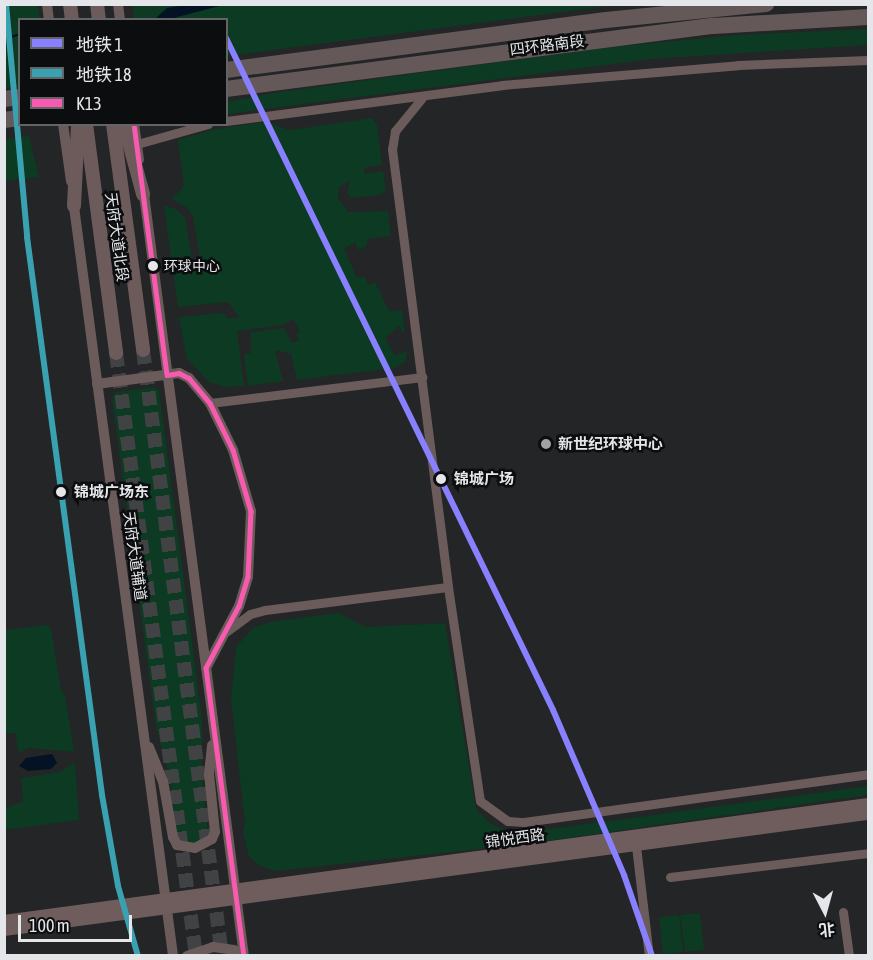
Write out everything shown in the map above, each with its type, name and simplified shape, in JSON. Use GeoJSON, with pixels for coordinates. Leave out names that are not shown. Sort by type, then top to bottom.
{"type":"FeatureCollection","features":[{"type":"Feature","properties":{"kind":"highway","name":"四环路南段"},"geometry":{"type":"LineString","coordinates":[[228,70],[606,20],[766,4]]}},
{"type":"Feature","properties":{"kind":"highway","name":"四环路南段"},"geometry":{"type":"LineString","coordinates":[[228,89],[713,26],[868,17]]}},
{"type":"Feature","properties":{"kind":"main road"},"geometry":{"type":"LineString","coordinates":[[74,206],[78,126]]}},
{"type":"Feature","properties":{"kind":"main road","name":"天府大道北段"},"geometry":{"type":"LineString","coordinates":[[86,126],[116,353]]}},
{"type":"Feature","properties":{"kind":"main road","name":"天府大道北段"},"geometry":{"type":"LineString","coordinates":[[113,126],[143,350]]}},
{"type":"Feature","properties":{"kind":"main road"},"geometry":{"type":"LineString","coordinates":[[125,126],[143,194]]}},
{"type":"Feature","properties":{"kind":"main road","name":"锦悦西路"},"geometry":{"type":"LineString","coordinates":[[236,895],[868,804]]}},
{"type":"Feature","properties":{"kind":"main road","name":"锦悦西路"},"geometry":{"type":"LineString","coordinates":[[166,903],[636,846],[868,814]]}},
{"type":"Feature","properties":{"kind":"main road"},"geometry":{"type":"LineString","coordinates":[[4,921],[166,903]]}},
{"type":"Feature","properties":{"kind":"main road"},"geometry":{"type":"LineString","coordinates":[[4,930],[166,903]]}},
{"type":"Feature","properties":{"kind":"street"},"geometry":{"type":"LineString","coordinates":[[228,121],[422,98],[510,84],[738,65],[868,60]]}},
{"type":"Feature","properties":{"kind":"street"},"geometry":{"type":"LineString","coordinates":[[422,98],[395,131],[392,149],[448,587],[477,792],[491,813],[508,821],[524,822],[868,774]]}},
{"type":"Feature","properties":{"kind":"street","name":"天府大道辅道"},"geometry":{"type":"LineString","coordinates":[[63,126],[173,956]]}},
{"type":"Feature","properties":{"kind":"street"},"geometry":{"type":"LineString","coordinates":[[134,126],[236,895],[242,956]]}},
{"type":"Feature","properties":{"kind":"street"},"geometry":{"type":"LineString","coordinates":[[137,144],[201,126]]}},
{"type":"Feature","properties":{"kind":"street"},"geometry":{"type":"LineString","coordinates":[[98,384],[179,373],[189,378],[210,403],[233,450],[251,511],[248,577],[225,633],[206,668]]}},
{"type":"Feature","properties":{"kind":"street"},"geometry":{"type":"LineString","coordinates":[[210,403],[422,377]]}},
{"type":"Feature","properties":{"kind":"street"},"geometry":{"type":"LineString","coordinates":[[225,633],[250,614],[265,610],[448,587]]}},
{"type":"Feature","properties":{"kind":"street"},"geometry":{"type":"LineString","coordinates":[[144,732],[163,781],[173,837],[177,845],[195,848],[212,839],[215,832],[209,774],[213,724]]}},
{"type":"Feature","properties":{"kind":"street"},"geometry":{"type":"LineString","coordinates":[[636,846],[649,956]]}},
{"type":"Feature","properties":{"kind":"street"},"geometry":{"type":"LineString","coordinates":[[670,877],[868,853]]}},
{"type":"Feature","properties":{"kind":"street"},"geometry":{"type":"LineString","coordinates":[[843,912],[849,956]]}},
{"type":"Feature","properties":{"kind":"street"},"geometry":{"type":"LineString","coordinates":[[187,956],[213,947],[234,950],[242,956]]}},
{"type":"Feature","properties":{"kind":"green space"},"geometry":{"type":"Polygon","coordinates":[[[4,5],[38,5],[40,18],[18,18],[18,86],[5,88],[4,5]]]}},
{"type":"Feature","properties":{"kind":"green space"},"geometry":{"type":"Polygon","coordinates":[[[133,5],[616,5],[228,56],[228,18],[134,18],[133,5]]]}},
{"type":"Feature","properties":{"kind":"green space"},"geometry":{"type":"Polygon","coordinates":[[[868,29],[868,45],[652,59],[228,114],[228,102],[273,93],[612,47],[736,35],[868,29]]]}},
{"type":"Feature","properties":{"kind":"green space"},"geometry":{"type":"Polygon","coordinates":[[[372,118],[377,124],[382,165],[364,168],[364,174],[383,171],[386,189],[380,195],[351,198],[347,193],[350,180],[339,187],[338,199],[348,212],[388,211],[391,236],[367,239],[367,246],[358,250],[355,242],[344,249],[357,278],[364,276],[369,285],[375,282],[389,311],[402,310],[405,335],[399,326],[385,338],[395,356],[408,350],[405,362],[394,368],[297,380],[291,354],[275,350],[283,381],[248,386],[244,354],[251,353],[251,332],[284,328],[292,343],[299,340],[296,334],[300,332],[293,319],[283,325],[237,331],[244,386],[225,387],[209,382],[187,359],[179,317],[224,313],[228,319],[239,317],[228,302],[178,307],[164,206],[176,209],[185,217],[193,265],[201,264],[193,216],[186,207],[172,199],[184,186],[178,140],[216,129],[265,122],[290,130],[372,118]]]}},
{"type":"Feature","properties":{"kind":"green space"},"geometry":{"type":"Polygon","coordinates":[[[29,136],[39,177],[5,181],[5,139],[29,136]]]}},
{"type":"Feature","properties":{"kind":"green space"},"geometry":{"type":"Polygon","coordinates":[[[154,387],[159,390],[202,719],[202,776],[208,837],[189,847],[177,838],[170,779],[156,726],[112,397],[116,392],[154,387]]]}},
{"type":"Feature","properties":{"kind":"green space"},"geometry":{"type":"Polygon","coordinates":[[[339,613],[365,627],[445,623],[476,809],[490,823],[513,834],[868,786],[868,795],[526,844],[275,871],[262,867],[249,857],[243,831],[245,823],[231,699],[236,647],[253,628],[270,622],[339,613]]]}},
{"type":"Feature","properties":{"kind":"green space"},"geometry":{"type":"Polygon","coordinates":[[[47,625],[51,628],[74,752],[28,748],[19,754],[15,733],[5,734],[5,630],[47,625]]]}},
{"type":"Feature","properties":{"kind":"green space"},"geometry":{"type":"Polygon","coordinates":[[[75,762],[79,820],[5,830],[5,808],[23,802],[21,778],[60,772],[75,762]]]}},
{"type":"Feature","properties":{"kind":"green space"},"geometry":{"type":"Polygon","coordinates":[[[700,913],[704,950],[685,952],[680,915],[700,913]]]}},
{"type":"Feature","properties":{"kind":"green space"},"geometry":{"type":"Polygon","coordinates":[[[679,915],[683,952],[663,954],[659,917],[679,915]]]}},
{"type":"Feature","properties":{"kind":"water"},"geometry":{"type":"Polygon","coordinates":[[[193,4],[223,5],[174,18],[156,18],[167,8],[193,4]]]}},
{"type":"Feature","properties":{"kind":"water"},"geometry":{"type":"Polygon","coordinates":[[[52,754],[57,763],[51,769],[28,771],[19,766],[26,758],[52,754]]]}},
{"type":"Feature","properties":{"kind":"waterway"},"geometry":{"type":"LineString","coordinates":[[4,39],[18,35]]}},
{"type":"Feature","properties":{"kind":"tunnel"},"geometry":{"type":"LineString","coordinates":[[143,350],[222,956]]}},
{"type":"Feature","properties":{"kind":"tunnel"},"geometry":{"type":"LineString","coordinates":[[116,353],[196,956]]}},
{"type":"Feature","properties":{"kind":"metro line","name":"18"},"geometry":{"type":"LineString","coordinates":[[6,4],[27,237],[102,795],[118,886],[138,956]]}},
{"type":"Feature","properties":{"kind":"metro line","name":"1"},"geometry":{"type":"LineString","coordinates":[[228,42],[553,710],[624,875],[652,956]]}},
{"type":"Feature","properties":{"kind":"transit line","name":"K13"},"geometry":{"type":"LineString","coordinates":[[134,126],[167,375],[179,373],[189,378],[210,403],[233,450],[251,511],[248,577],[239,606],[206,668],[244,956]]}},
{"type":"Feature","properties":{"kind":"place","name":"环球中心"},"geometry":{"type":"Point","coordinates":[153,266]}},
{"type":"Feature","properties":{"kind":"place","name":"新世纪环球中心"},"geometry":{"type":"Point","coordinates":[546,444]}},
{"type":"Feature","properties":{"kind":"place","name":"锦城广场"},"geometry":{"type":"Point","coordinates":[441,479]}},
{"type":"Feature","properties":{"kind":"place","name":"锦城广场东"},"geometry":{"type":"Point","coordinates":[61,492]}}]}
